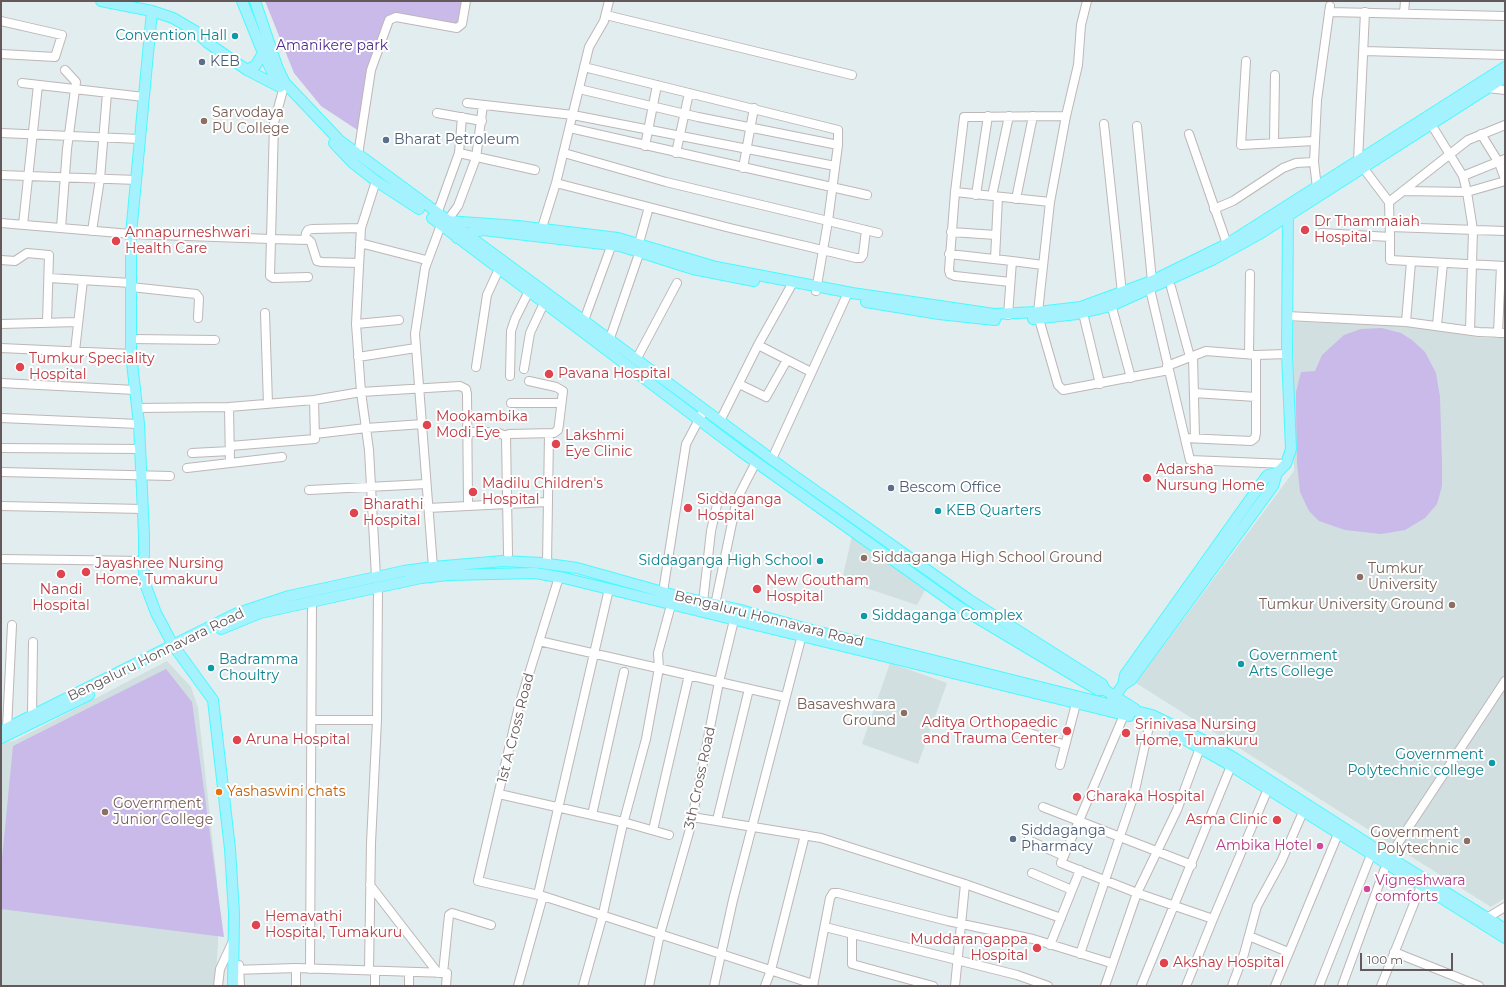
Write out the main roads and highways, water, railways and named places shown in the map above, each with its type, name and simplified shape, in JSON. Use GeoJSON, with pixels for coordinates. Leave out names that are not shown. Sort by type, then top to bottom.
{"type":"FeatureCollection","features":[{"type":"Feature","properties":{"kind":"main road"},"geometry":{"type":"LineString","coordinates":[[101,1],[133,4],[173,18],[195,31],[208,43],[247,70],[283,88],[339,140],[437,214],[444,223],[541,233],[640,247],[716,267],[816,288],[846,297],[968,318],[1004,320],[1083,313],[1240,246],[1317,188],[1431,124],[1505,77]]}},
{"type":"Feature","properties":{"kind":"main road"},"geometry":{"type":"LineString","coordinates":[[242,1],[263,53],[283,88],[353,163],[376,181],[444,223],[582,326],[698,419],[958,607],[1098,690],[1105,690],[1116,696],[1143,718]]}},
{"type":"Feature","properties":{"kind":"main road"},"geometry":{"type":"LineString","coordinates":[[255,1],[283,88]]}},
{"type":"Feature","properties":{"kind":"main road"},"geometry":{"type":"LineString","coordinates":[[152,11],[131,234],[131,354],[139,424],[143,509],[144,581],[156,613],[175,648],[213,700],[224,781],[230,849],[236,970],[233,986]]}},
{"type":"Feature","properties":{"kind":"main road"},"geometry":{"type":"LineString","coordinates":[[247,70],[256,65],[263,53]]}},
{"type":"Feature","properties":{"kind":"main road"},"geometry":{"type":"LineString","coordinates":[[461,236],[483,230],[618,238],[679,265],[710,273],[791,286],[816,288],[1008,315],[1038,316],[1081,306],[1110,302],[1122,293],[1151,285],[1288,211],[1361,164],[1505,67]]}},
{"type":"Feature","properties":{"kind":"main road"},"geometry":{"type":"LineString","coordinates":[[1108,708],[1123,685],[1132,680],[1274,486],[1277,473],[1286,464],[1291,449],[1286,354],[1288,211]]}},
{"type":"Feature","properties":{"kind":"main road"},"geometry":{"type":"LineString","coordinates":[[461,236],[499,269],[544,303],[609,340],[968,599],[1102,684],[1105,690]]}},
{"type":"Feature","properties":{"kind":"main road","name":"Bengaluru Honnavara Road"},"geometry":{"type":"LineString","coordinates":[[1,738],[175,648],[235,614],[276,600],[376,577],[433,567],[503,561],[547,564],[577,568],[663,592],[715,604],[802,633],[1076,704],[1108,708],[1124,715],[1143,718],[1152,716],[1204,741],[1387,861],[1421,886],[1505,938]]}},
{"type":"Feature","properties":{"kind":"main road","name":"Bengaluru Honnavara Road"},"geometry":{"type":"LineString","coordinates":[[4,729],[175,648],[249,617],[421,578],[448,575],[535,573],[558,576],[734,620],[802,633],[1070,695],[1143,718],[1165,728],[1231,766],[1270,785],[1303,812],[1371,855],[1387,861],[1505,929]]}},
{"type":"Feature","properties":{"kind":"main road"},"geometry":{"type":"LineString","coordinates":[[1070,695],[1085,692],[1086,682]]}},
{"type":"Feature","properties":{"kind":"place","name":"Convention Hall"},"geometry":{"type":"Point","coordinates":[235,36]}},
{"type":"Feature","properties":{"kind":"place","name":"KEB"},"geometry":{"type":"Point","coordinates":[202,62]}},
{"type":"Feature","properties":{"kind":"place","name":"Sarvodaya PU College"},"geometry":{"type":"Point","coordinates":[204,121]}},
{"type":"Feature","properties":{"kind":"place","name":"Bharat Petroleum"},"geometry":{"type":"Point","coordinates":[386,140]}},
{"type":"Feature","properties":{"kind":"place","name":"Dr Thammaiah Hospital"},"geometry":{"type":"Point","coordinates":[1305,230]}},
{"type":"Feature","properties":{"kind":"place","name":"Annapurneshwari Health Care"},"geometry":{"type":"Point","coordinates":[116,241]}},
{"type":"Feature","properties":{"kind":"place","name":"Tumkur Speciality Hospital"},"geometry":{"type":"Point","coordinates":[20,367]}},
{"type":"Feature","properties":{"kind":"place","name":"Pavana Hospital"},"geometry":{"type":"Point","coordinates":[549,374]}},
{"type":"Feature","properties":{"kind":"place","name":"Mookambika Modi Eye"},"geometry":{"type":"Point","coordinates":[427,425]}},
{"type":"Feature","properties":{"kind":"place","name":"Lakshmi Eye Clinic"},"geometry":{"type":"Point","coordinates":[556,444]}},
{"type":"Feature","properties":{"kind":"place","name":"Adarsha Nursung Home"},"geometry":{"type":"Point","coordinates":[1147,478]}},
{"type":"Feature","properties":{"kind":"place","name":"Bescom Office"},"geometry":{"type":"Point","coordinates":[891,488]}},
{"type":"Feature","properties":{"kind":"place","name":"Madilu Children's Hospital"},"geometry":{"type":"Point","coordinates":[473,492]}},
{"type":"Feature","properties":{"kind":"place","name":"Siddaganga Hospital"},"geometry":{"type":"Point","coordinates":[688,508]}},
{"type":"Feature","properties":{"kind":"place","name":"KEB Quarters"},"geometry":{"type":"Point","coordinates":[938,511]}},
{"type":"Feature","properties":{"kind":"place","name":"Bharathi Hospital"},"geometry":{"type":"Point","coordinates":[354,513]}},
{"type":"Feature","properties":{"kind":"place","name":"Siddaganga High School Ground"},"geometry":{"type":"Point","coordinates":[864,558]}},
{"type":"Feature","properties":{"kind":"place","name":"Siddaganga High School"},"geometry":{"type":"Point","coordinates":[820,561]}},
{"type":"Feature","properties":{"kind":"place","name":"Jayashree Nursing Home, Tumakuru"},"geometry":{"type":"Point","coordinates":[86,572]}},
{"type":"Feature","properties":{"kind":"place","name":"Nandi Hospital"},"geometry":{"type":"Point","coordinates":[61,574]}},
{"type":"Feature","properties":{"kind":"place","name":"Tumkur University"},"geometry":{"type":"Point","coordinates":[1360,577]}},
{"type":"Feature","properties":{"kind":"place","name":"New Goutham Hospital"},"geometry":{"type":"Point","coordinates":[757,589]}},
{"type":"Feature","properties":{"kind":"place","name":"Tumkur University Ground"},"geometry":{"type":"Point","coordinates":[1452,605]}},
{"type":"Feature","properties":{"kind":"place","name":"Siddaganga Complex"},"geometry":{"type":"Point","coordinates":[864,616]}},
{"type":"Feature","properties":{"kind":"place","name":"Government Arts College"},"geometry":{"type":"Point","coordinates":[1241,664]}},
{"type":"Feature","properties":{"kind":"place","name":"Badramma Choultry"},"geometry":{"type":"Point","coordinates":[211,668]}},
{"type":"Feature","properties":{"kind":"place","name":"Basaveshwara Ground"},"geometry":{"type":"Point","coordinates":[904,713]}},
{"type":"Feature","properties":{"kind":"place","name":"Aditya Orthopaedic and Trauma Center"},"geometry":{"type":"Point","coordinates":[1067,731]}},
{"type":"Feature","properties":{"kind":"place","name":"Srinivasa Nursing Home, Tumakuru"},"geometry":{"type":"Point","coordinates":[1126,733]}},
{"type":"Feature","properties":{"kind":"place","name":"Aruna Hospital"},"geometry":{"type":"Point","coordinates":[237,740]}},
{"type":"Feature","properties":{"kind":"place","name":"Government Polytechnic college"},"geometry":{"type":"Point","coordinates":[1492,763]}},
{"type":"Feature","properties":{"kind":"place","name":"Yashaswini chats"},"geometry":{"type":"Point","coordinates":[219,792]}},
{"type":"Feature","properties":{"kind":"place","name":"Charaka Hospital"},"geometry":{"type":"Point","coordinates":[1077,797]}},
{"type":"Feature","properties":{"kind":"place","name":"Government Junior College"},"geometry":{"type":"Point","coordinates":[105,812]}},
{"type":"Feature","properties":{"kind":"place","name":"Asma Clinic"},"geometry":{"type":"Point","coordinates":[1277,820]}},
{"type":"Feature","properties":{"kind":"place","name":"Siddaganga Pharmacy"},"geometry":{"type":"Point","coordinates":[1013,839]}},
{"type":"Feature","properties":{"kind":"place","name":"Government Polytechnic"},"geometry":{"type":"Point","coordinates":[1467,841]}},
{"type":"Feature","properties":{"kind":"place","name":"Ambika Hotel"},"geometry":{"type":"Point","coordinates":[1320,846]}},
{"type":"Feature","properties":{"kind":"place","name":"Vigneshwara comforts"},"geometry":{"type":"Point","coordinates":[1367,889]}},
{"type":"Feature","properties":{"kind":"place","name":"Hemavathi Hospital, Tumakuru"},"geometry":{"type":"Point","coordinates":[256,925]}},
{"type":"Feature","properties":{"kind":"place","name":"Muddarangappa Hospital"},"geometry":{"type":"Point","coordinates":[1037,948]}},
{"type":"Feature","properties":{"kind":"place","name":"Akshay Hospital"},"geometry":{"type":"Point","coordinates":[1164,963]}},
{"type":"Feature","properties":{"kind":"park label","name":"Amanikere park"},"geometry":{"type":"Point","coordinates":[332,46]}}]}
